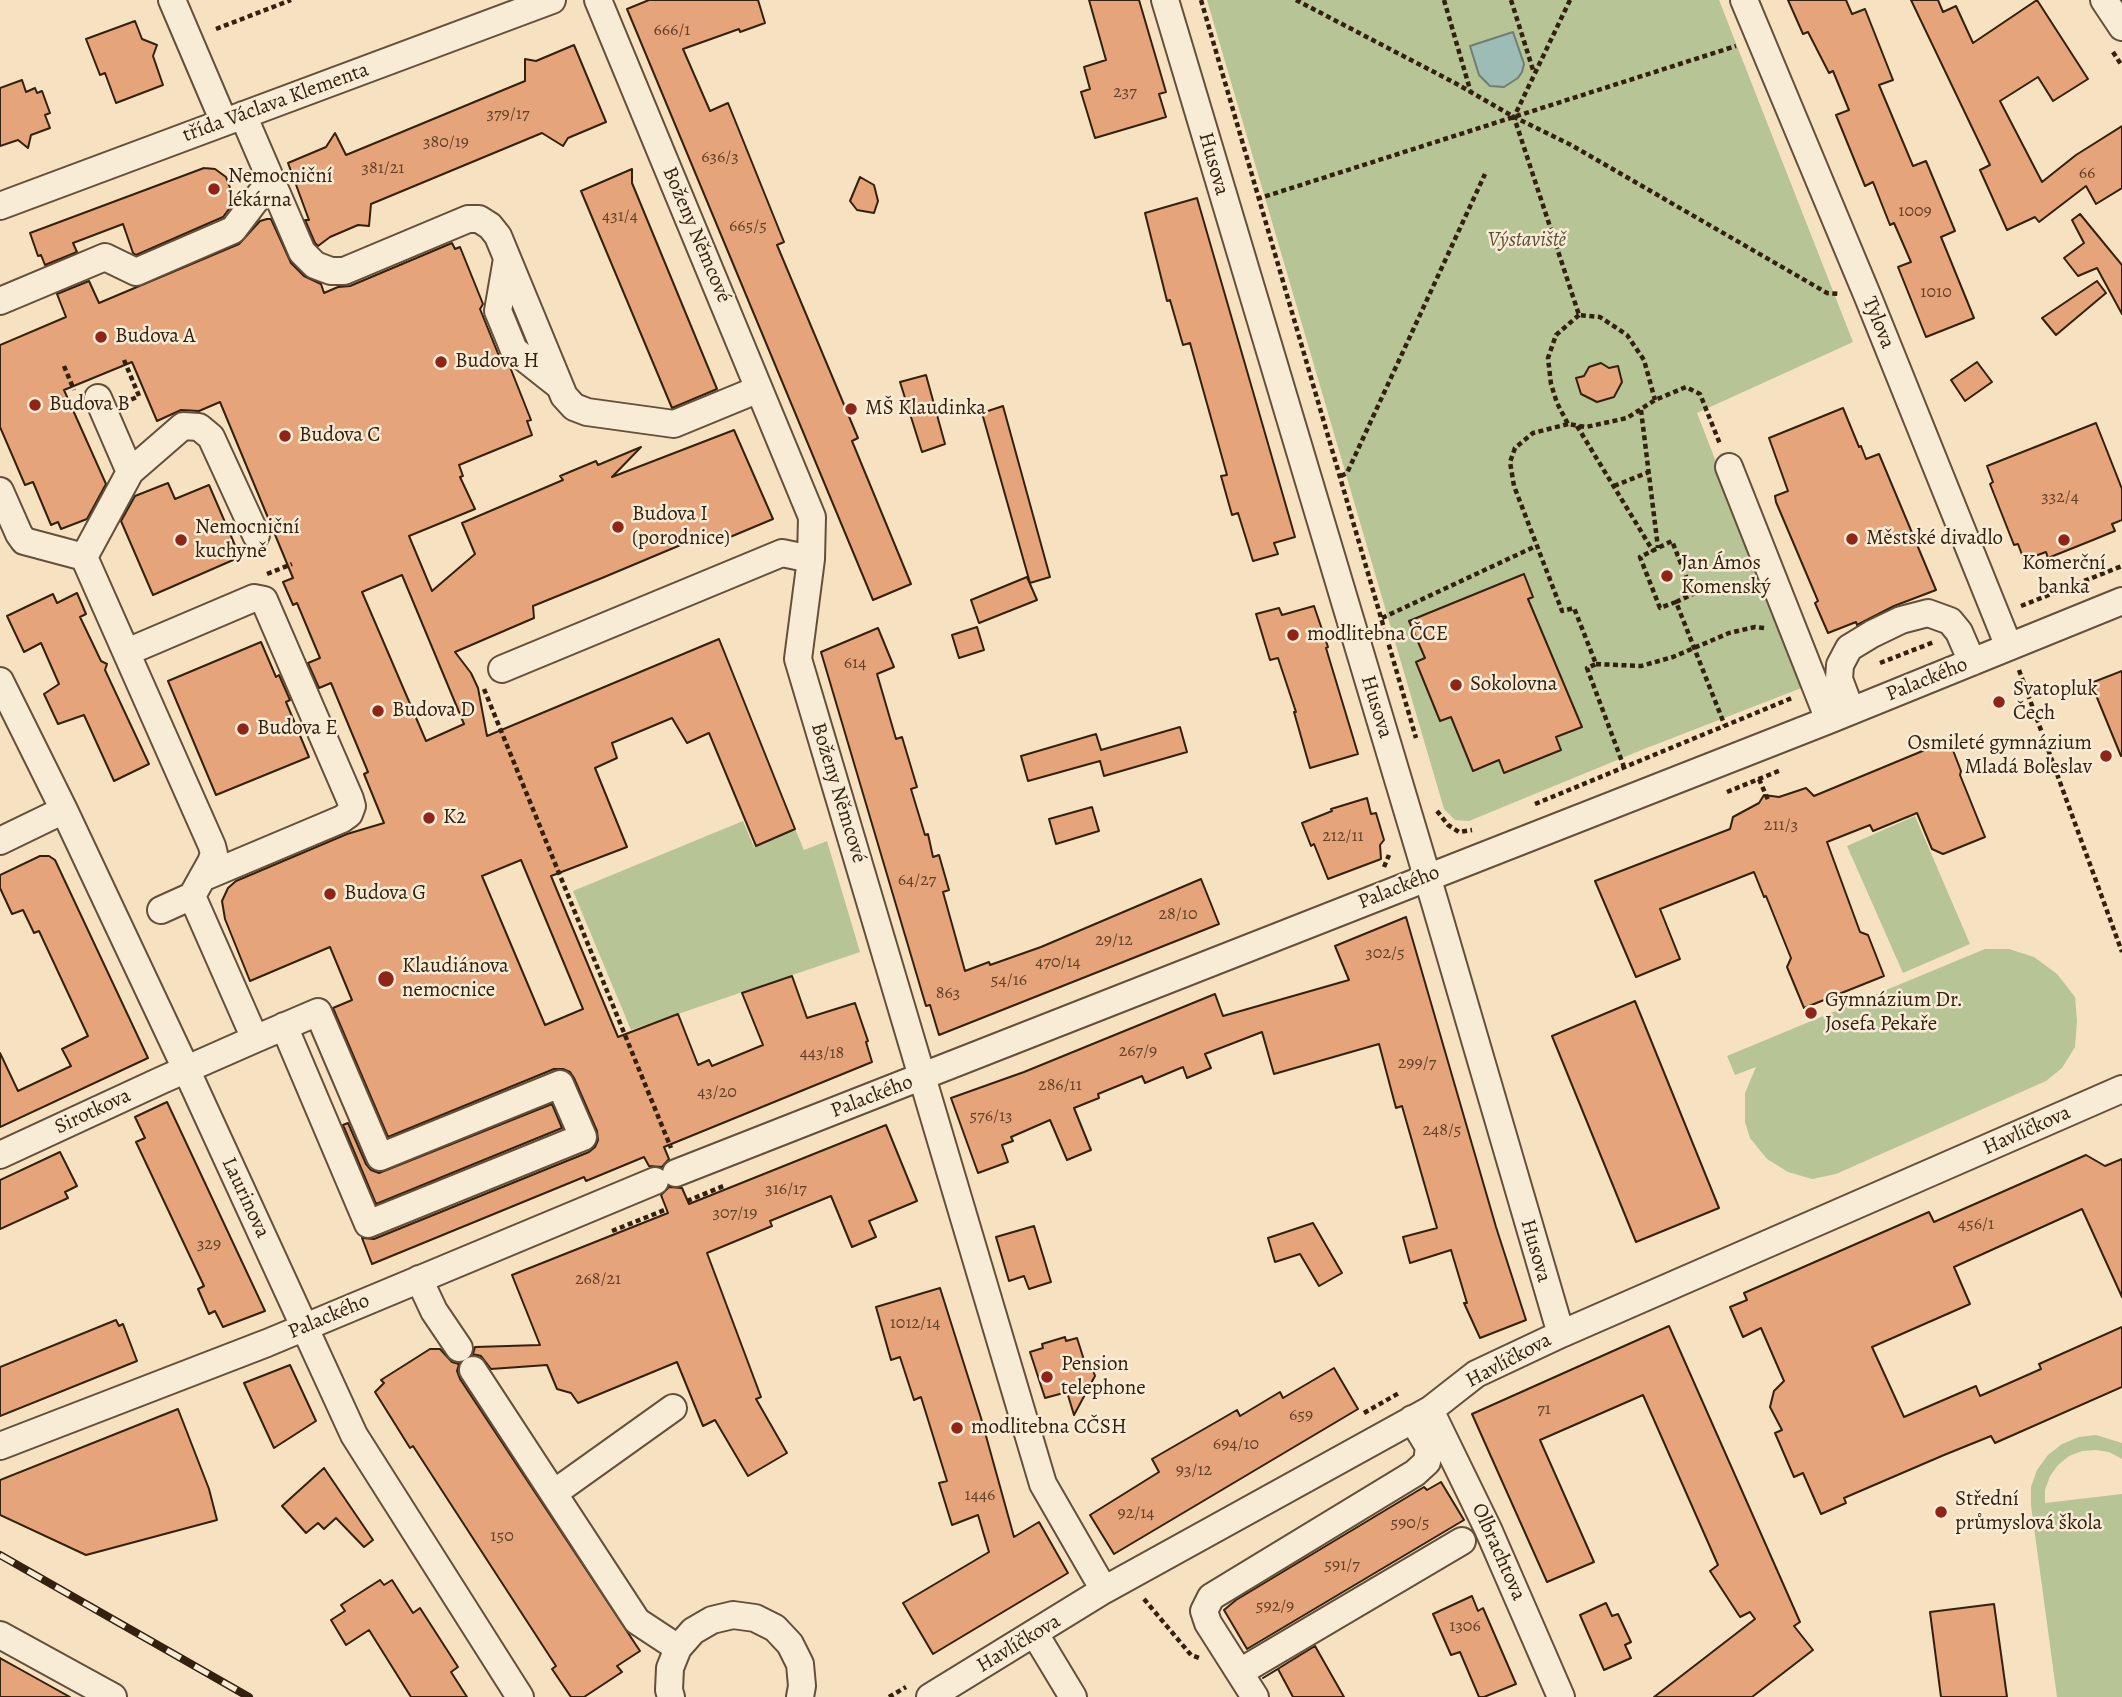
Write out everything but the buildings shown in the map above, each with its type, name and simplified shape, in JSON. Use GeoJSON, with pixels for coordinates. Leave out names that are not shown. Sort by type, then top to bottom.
{"type":"FeatureCollection","features":[{"type":"Feature","properties":{"kind":"street"},"geometry":{"type":"LineString","coordinates":[[172,0],[234,118],[271,180],[302,252],[315,265],[331,271],[344,271],[468,219],[479,219],[490,226],[498,236],[564,396],[573,407],[587,412],[674,424],[759,389]]}},
{"type":"Feature","properties":{"kind":"street","name":"třída Václava Klementa"},"geometry":{"type":"LineString","coordinates":[[0,206],[552,0]]}},
{"type":"Feature","properties":{"kind":"street","name":"Boženy Němcové"},"geometry":{"type":"LineString","coordinates":[[597,0],[812,517],[811,559],[798,659],[1043,1484],[1104,1590]]}},
{"type":"Feature","properties":{"kind":"street","name":"Husova"},"geometry":{"type":"LineString","coordinates":[[1165,0],[1561,1334]]}},
{"type":"Feature","properties":{"kind":"street","name":"Tylova"},"geometry":{"type":"LineString","coordinates":[[1744,0],[1868,297],[2009,647]]}},
{"type":"Feature","properties":{"kind":"street"},"geometry":{"type":"LineString","coordinates":[[2104,0],[2122,27]]}},
{"type":"Feature","properties":{"kind":"street"},"geometry":{"type":"LineString","coordinates":[[0,301],[105,257],[136,272],[233,230],[271,180]]}},
{"type":"Feature","properties":{"kind":"street"},"geometry":{"type":"LineString","coordinates":[[507,257],[498,311],[514,350],[561,387]]}},
{"type":"Feature","properties":{"kind":"street"},"geometry":{"type":"LineString","coordinates":[[98,398],[130,472]]}},
{"type":"Feature","properties":{"kind":"street"},"geometry":{"type":"LineString","coordinates":[[84,557],[130,472],[183,426],[199,427],[211,437],[256,535]]}},
{"type":"Feature","properties":{"kind":"street"},"geometry":{"type":"LineString","coordinates":[[1729,467],[1793,630],[1840,716]]}},
{"type":"Feature","properties":{"kind":"street"},"geometry":{"type":"LineString","coordinates":[[0,491],[24,541],[84,557]]}},
{"type":"Feature","properties":{"kind":"street"},"geometry":{"type":"LineString","coordinates":[[502,669],[782,553],[811,559]]}},
{"type":"Feature","properties":{"kind":"street"},"geometry":{"type":"LineString","coordinates":[[84,557],[212,846],[214,854],[197,887]]}},
{"type":"Feature","properties":{"kind":"street"},"geometry":{"type":"LineString","coordinates":[[127,652],[254,598],[264,600],[352,806],[349,814],[342,819],[197,887],[161,910]]}},
{"type":"Feature","properties":{"kind":"street","name":"Palackého"},"geometry":{"type":"LineString","coordinates":[[0,1446],[304,1328],[668,1169],[922,1077],[1840,716],[2122,601]]}},
{"type":"Feature","properties":{"kind":"street"},"geometry":{"type":"LineString","coordinates":[[1840,716],[1840,665],[1849,648],[1901,620],[1928,613],[1950,621],[1959,632],[1972,662]]}},
{"type":"Feature","properties":{"kind":"street","name":"Laurinova"},"geometry":{"type":"LineString","coordinates":[[0,681],[186,1069],[354,1435],[517,1695]]}},
{"type":"Feature","properties":{"kind":"street"},"geometry":{"type":"LineString","coordinates":[[0,841],[64,810]]}},
{"type":"Feature","properties":{"kind":"street"},"geometry":{"type":"LineString","coordinates":[[197,887],[255,1039]]}},
{"type":"Feature","properties":{"kind":"street","name":"Sirotkova"},"geometry":{"type":"LineString","coordinates":[[0,1155],[186,1069],[284,1026],[318,1012],[380,1157],[560,1084],[583,1137],[368,1224],[284,1026]]}},
{"type":"Feature","properties":{"kind":"street","name":"Havlíčkova"},"geometry":{"type":"LineString","coordinates":[[930,1697],[1104,1590],[1421,1415],[1476,1374],[1561,1334],[2122,1089]]}},
{"type":"Feature","properties":{"kind":"street"},"geometry":{"type":"LineString","coordinates":[[419,1279],[434,1311],[637,1621],[678,1648]]}},
{"type":"Feature","properties":{"kind":"street"},"geometry":{"type":"LineString","coordinates":[[554,1493],[673,1408]]}},
{"type":"Feature","properties":{"kind":"street"},"geometry":{"type":"LineString","coordinates":[[1255,1697],[1208,1623],[1204,1611],[1211,1597],[1415,1473],[1427,1462],[1429,1447],[1421,1415]]}},
{"type":"Feature","properties":{"kind":"street","name":"Olbrachtova"},"geometry":{"type":"LineString","coordinates":[[1421,1415],[1488,1529],[1561,1697]]}},
{"type":"Feature","properties":{"kind":"street"},"geometry":{"type":"LineString","coordinates":[[1240,1672],[1462,1541]]}},
{"type":"Feature","properties":{"kind":"street"},"geometry":{"type":"LineString","coordinates":[[671,1697],[670,1668],[678,1648],[693,1631],[712,1620],[733,1615],[755,1618],[775,1628],[790,1644],[800,1664],[800,1697]]}},
{"type":"Feature","properties":{"kind":"street"},"geometry":{"type":"LineString","coordinates":[[1035,1634],[1073,1697]]}},
{"type":"Feature","properties":{"kind":"street"},"geometry":{"type":"LineString","coordinates":[[0,1635],[113,1697]]}},
{"type":"Feature","properties":{"kind":"path"},"geometry":{"type":"LineString","coordinates":[[216,29],[291,0]]}},
{"type":"Feature","properties":{"kind":"path"},"geometry":{"type":"LineString","coordinates":[[1201,0],[1419,747]]}},
{"type":"Feature","properties":{"kind":"path"},"geometry":{"type":"LineString","coordinates":[[1296,0],[1571,145],[1827,293],[1868,297]]}},
{"type":"Feature","properties":{"kind":"path"},"geometry":{"type":"LineString","coordinates":[[1444,0],[1471,93]]}},
{"type":"Feature","properties":{"kind":"path"},"geometry":{"type":"LineString","coordinates":[[1511,0],[1535,73]]}},
{"type":"Feature","properties":{"kind":"path"},"geometry":{"type":"LineString","coordinates":[[1570,0],[1514,117],[1579,315]]}},
{"type":"Feature","properties":{"kind":"path"},"geometry":{"type":"LineString","coordinates":[[1226,209],[1760,38]]}},
{"type":"Feature","properties":{"kind":"path"},"geometry":{"type":"LineString","coordinates":[[1311,488],[1347,473],[1485,174]]}},
{"type":"Feature","properties":{"kind":"path"},"geometry":{"type":"LineString","coordinates":[[1568,424],[1554,393],[1548,358],[1556,335],[1579,315],[1600,317],[1628,335],[1644,360],[1656,400]]}},
{"type":"Feature","properties":{"kind":"path"},"geometry":{"type":"LineString","coordinates":[[1596,664],[1574,608],[1562,611],[1514,486],[1510,462],[1515,448],[1533,433],[1568,424],[1586,427],[1627,418],[1656,400],[1686,387],[1700,394],[1729,467]]}},
{"type":"Feature","properties":{"kind":"path"},"geometry":{"type":"LineString","coordinates":[[1641,409],[1655,549]]}},
{"type":"Feature","properties":{"kind":"path"},"geometry":{"type":"LineString","coordinates":[[1577,426],[1655,549]]}},
{"type":"Feature","properties":{"kind":"path"},"geometry":{"type":"LineString","coordinates":[[1614,486],[1649,472]]}},
{"type":"Feature","properties":{"kind":"path"},"geometry":{"type":"LineString","coordinates":[[1672,541],[1693,594],[1676,602],[1660,608],[1640,557],[1672,541]]}},
{"type":"Feature","properties":{"kind":"path"},"geometry":{"type":"LineString","coordinates":[[1382,618],[1537,545]]}},
{"type":"Feature","properties":{"kind":"path"},"geometry":{"type":"LineString","coordinates":[[2021,606],[2122,566]]}},
{"type":"Feature","properties":{"kind":"path"},"geometry":{"type":"LineString","coordinates":[[1676,602],[1725,726]]}},
{"type":"Feature","properties":{"kind":"path"},"geometry":{"type":"LineString","coordinates":[[1624,767],[1587,668],[1596,664],[1641,666],[1673,657],[1730,633],[1755,627],[1793,630]]}},
{"type":"Feature","properties":{"kind":"path"},"geometry":{"type":"LineString","coordinates":[[1877,664],[1944,638]]}},
{"type":"Feature","properties":{"kind":"path"},"geometry":{"type":"LineString","coordinates":[[2009,647],[2122,952]]}},
{"type":"Feature","properties":{"kind":"path"},"geometry":{"type":"LineString","coordinates":[[502,669],[480,678],[668,1169]]}},
{"type":"Feature","properties":{"kind":"path"},"geometry":{"type":"LineString","coordinates":[[1524,808],[1794,698]]}},
{"type":"Feature","properties":{"kind":"path"},"geometry":{"type":"LineString","coordinates":[[1434,799],[1438,812],[1448,825],[1459,832],[1474,829]]}},
{"type":"Feature","properties":{"kind":"path"},"geometry":{"type":"LineString","coordinates":[[1155,1592],[1144,1599],[1191,1655],[1199,1658],[1210,1657],[1225,1649]]}},
{"type":"Feature","properties":{"kind":"green space","name":"Výstaviště"},"geometry":{"type":"Polygon","coordinates":[[[1207,0],[1719,0],[1853,342],[1697,413],[1804,687],[1469,821],[1455,820],[1444,809],[1207,0]]]}},
{"type":"Feature","properties":{"kind":"green space"},"geometry":{"type":"Polygon","coordinates":[[[1915,816],[1970,944],[1903,973],[1847,846],[1915,816]]]}},
{"type":"Feature","properties":{"kind":"green space"},"geometry":{"type":"Polygon","coordinates":[[[743,821],[754,847],[795,829],[804,850],[827,841],[860,952],[631,1030],[573,891],[743,821]]]}},
{"type":"Feature","properties":{"kind":"green space"},"geometry":{"type":"Polygon","coordinates":[[[1985,949],[2009,949],[2034,957],[2057,974],[2075,997],[2075,1047],[2062,1068],[2046,1081],[1836,1174],[1812,1179],[1788,1172],[1767,1159],[1750,1138],[1745,1122],[1745,1093],[1756,1067],[1735,1075],[1727,1056],[1985,949]]]}},
{"type":"Feature","properties":{"kind":"green space"},"geometry":{"type":"Polygon","coordinates":[[[2096,1435],[2122,1443],[2122,1459],[2109,1452],[2096,1450],[2069,1456],[2050,1476],[2045,1490],[2045,1503],[2122,1494],[2122,1697],[2057,1697],[2031,1505],[2031,1487],[2037,1470],[2048,1455],[2062,1444],[2079,1437],[2096,1435]]]}},
{"type":"Feature","properties":{"kind":"water"},"geometry":{"type":"Polygon","coordinates":[[[1513,32],[1524,64],[1522,72],[1504,87],[1490,86],[1479,75],[1470,46],[1513,32]]]}},
{"type":"Feature","properties":{"kind":"railway"},"geometry":{"type":"LineString","coordinates":[[0,1555],[249,1697]]}},
{"type":"Feature","properties":{"kind":"place","name":"Nemocniční lékárna"},"geometry":{"type":"Point","coordinates":[214,189]}},
{"type":"Feature","properties":{"kind":"place","name":"Budova A"},"geometry":{"type":"Point","coordinates":[101,337]}},
{"type":"Feature","properties":{"kind":"place","name":"Budova H"},"geometry":{"type":"Point","coordinates":[441,362]}},
{"type":"Feature","properties":{"kind":"place","name":"Budova B"},"geometry":{"type":"Point","coordinates":[35,405]}},
{"type":"Feature","properties":{"kind":"place","name":"MŠ Klaudinka"},"geometry":{"type":"Point","coordinates":[851,409]}},
{"type":"Feature","properties":{"kind":"place","name":"Budova C"},"geometry":{"type":"Point","coordinates":[285,436]}},
{"type":"Feature","properties":{"kind":"place","name":"Budova I (porodnice)"},"geometry":{"type":"Point","coordinates":[618,527]}},
{"type":"Feature","properties":{"kind":"place","name":"Městské divadlo"},"geometry":{"type":"Point","coordinates":[1852,539]}},
{"type":"Feature","properties":{"kind":"place","name":"Nemocniční kuchyně"},"geometry":{"type":"Point","coordinates":[181,540]}},
{"type":"Feature","properties":{"kind":"place","name":"Komerční banka"},"geometry":{"type":"Point","coordinates":[2064,540]}},
{"type":"Feature","properties":{"kind":"place","name":"Jan Ámos Komenský"},"geometry":{"type":"Point","coordinates":[1667,576]}},
{"type":"Feature","properties":{"kind":"place","name":"modlitebna ČCE"},"geometry":{"type":"Point","coordinates":[1293,635]}},
{"type":"Feature","properties":{"kind":"place","name":"Sokolovna"},"geometry":{"type":"Point","coordinates":[1456,685]}},
{"type":"Feature","properties":{"kind":"place","name":"Svatopluk Čech"},"geometry":{"type":"Point","coordinates":[1999,702]}},
{"type":"Feature","properties":{"kind":"place","name":"Budova D"},"geometry":{"type":"Point","coordinates":[378,711]}},
{"type":"Feature","properties":{"kind":"place","name":"Budova E"},"geometry":{"type":"Point","coordinates":[243,729]}},
{"type":"Feature","properties":{"kind":"place","name":"Osmileté gymnázium Mladá Boleslav"},"geometry":{"type":"Point","coordinates":[2106,756]}},
{"type":"Feature","properties":{"kind":"place","name":"K2"},"geometry":{"type":"Point","coordinates":[429,818]}},
{"type":"Feature","properties":{"kind":"place","name":"Budova G"},"geometry":{"type":"Point","coordinates":[330,894]}},
{"type":"Feature","properties":{"kind":"place","name":"Klaudiánova nemocnice"},"geometry":{"type":"Point","coordinates":[386,979]}},
{"type":"Feature","properties":{"kind":"place","name":"Gymnázium Dr. Josefa Pekaře"},"geometry":{"type":"Point","coordinates":[1811,1013]}},
{"type":"Feature","properties":{"kind":"place","name":"Pension telephone"},"geometry":{"type":"Point","coordinates":[1047,1377]}},
{"type":"Feature","properties":{"kind":"place","name":"modlitebna CČSH"},"geometry":{"type":"Point","coordinates":[957,1428]}},
{"type":"Feature","properties":{"kind":"place","name":"Střední průmyslová škola"},"geometry":{"type":"Point","coordinates":[1941,1512]}}]}
